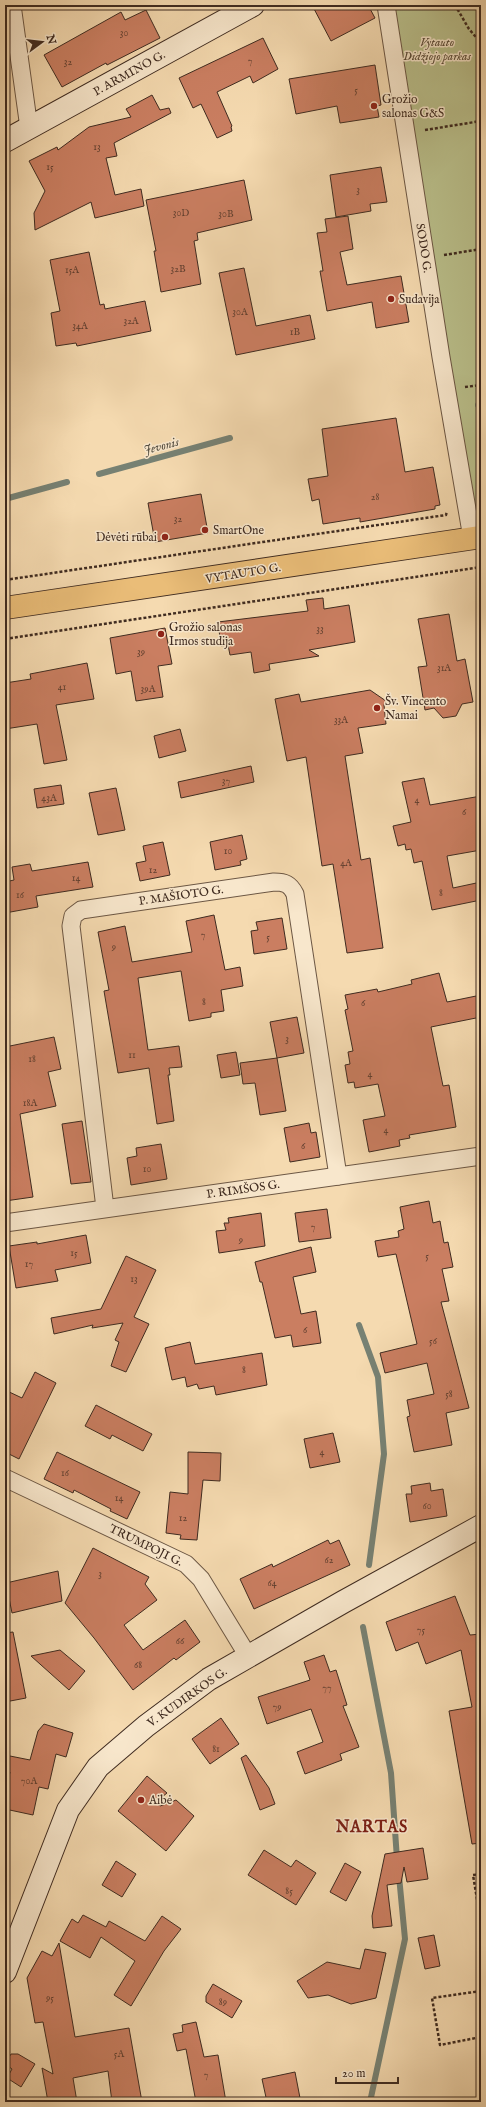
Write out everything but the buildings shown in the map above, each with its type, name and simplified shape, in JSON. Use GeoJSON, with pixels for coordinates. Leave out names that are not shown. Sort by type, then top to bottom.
{"type":"FeatureCollection","features":[{"type":"Feature","properties":{"kind":"main road","name":"P. ARMINO G."},"geometry":{"type":"LineString","coordinates":[[5,141],[253,5]]}},
{"type":"Feature","properties":{"kind":"main road","name":"VYTAUTO G."},"geometry":{"type":"LineString","coordinates":[[5,608],[477,538]]}},
{"type":"Feature","properties":{"kind":"main road","name":"V. KUDIRKOS G."},"geometry":{"type":"LineString","coordinates":[[6,1964],[68,1810],[98,1767],[146,1726],[202,1684],[248,1656],[481,1526]]}},
{"type":"Feature","properties":{"kind":"street"},"geometry":{"type":"LineString","coordinates":[[12,5],[29,128]]}},
{"type":"Feature","properties":{"kind":"street","name":"SODO G."},"geometry":{"type":"LineString","coordinates":[[386,5],[441,357],[477,538]]}},
{"type":"Feature","properties":{"kind":"street","name":"P. MAŠIOTO G."},"geometry":{"type":"LineString","coordinates":[[105,1208],[71,926],[73,916],[81,910],[274,882],[284,882],[291,887],[295,894],[338,1176]]}},
{"type":"Feature","properties":{"kind":"street","name":"P. RIMŠOS G."},"geometry":{"type":"LineString","coordinates":[[5,1223],[481,1156]]}},
{"type":"Feature","properties":{"kind":"street","name":"TRUMPOJI G."},"geometry":{"type":"LineString","coordinates":[[5,1478],[186,1564],[201,1579],[248,1656]]}},
{"type":"Feature","properties":{"kind":"path"},"geometry":{"type":"LineString","coordinates":[[455,5],[481,43]]}},
{"type":"Feature","properties":{"kind":"path"},"geometry":{"type":"LineString","coordinates":[[424,130],[481,121]]}},
{"type":"Feature","properties":{"kind":"path"},"geometry":{"type":"LineString","coordinates":[[443,255],[481,249]]}},
{"type":"Feature","properties":{"kind":"path"},"geometry":{"type":"LineString","coordinates":[[463,388],[481,385]]}},
{"type":"Feature","properties":{"kind":"path"},"geometry":{"type":"LineString","coordinates":[[5,580],[446,514]]}},
{"type":"Feature","properties":{"kind":"path"},"geometry":{"type":"LineString","coordinates":[[5,639],[481,567]]}},
{"type":"Feature","properties":{"kind":"path"},"geometry":{"type":"LineString","coordinates":[[481,1874],[473,1875],[481,1923]]}},
{"type":"Feature","properties":{"kind":"path"},"geometry":{"type":"LineString","coordinates":[[481,1991],[432,1998],[440,2045],[481,2037]]}},
{"type":"Feature","properties":{"kind":"green space","name":"Vytauto Didžiojo parkas"},"geometry":{"type":"Polygon","coordinates":[[[386,5],[481,5],[481,537],[472,538],[386,5]]]}},
{"type":"Feature","properties":{"kind":"waterway","name":"Jevonis"},"geometry":{"type":"LineString","coordinates":[[99,474],[230,438]]}},
{"type":"Feature","properties":{"kind":"waterway","name":"Jevonis"},"geometry":{"type":"LineString","coordinates":[[5,499],[67,482]]}},
{"type":"Feature","properties":{"kind":"waterway"},"geometry":{"type":"LineString","coordinates":[[359,1325],[378,1377],[384,1454],[369,1565]]}},
{"type":"Feature","properties":{"kind":"waterway"},"geometry":{"type":"LineString","coordinates":[[363,1627],[391,1773],[397,1859]]}},
{"type":"Feature","properties":{"kind":"waterway"},"geometry":{"type":"LineString","coordinates":[[370,2102],[405,1939],[399,1876]]}},
{"type":"Feature","properties":{"kind":"place","name":"Grožio salonas G&S"},"geometry":{"type":"Point","coordinates":[374,106]}},
{"type":"Feature","properties":{"kind":"place","name":"Sudavija"},"geometry":{"type":"Point","coordinates":[391,299]}},
{"type":"Feature","properties":{"kind":"place","name":"SmartOne"},"geometry":{"type":"Point","coordinates":[205,530]}},
{"type":"Feature","properties":{"kind":"place","name":"Dėvėti rūbai"},"geometry":{"type":"Point","coordinates":[165,537]}},
{"type":"Feature","properties":{"kind":"place","name":"Grožio salonas Irmos studija"},"geometry":{"type":"Point","coordinates":[161,634]}},
{"type":"Feature","properties":{"kind":"place","name":"Šv. Vincento Namai"},"geometry":{"type":"Point","coordinates":[377,708]}},
{"type":"Feature","properties":{"kind":"place","name":"Aibė"},"geometry":{"type":"Point","coordinates":[141,1800]}},
{"type":"Feature","properties":{"kind":"district","name":"NARTAS"},"geometry":{"type":"Point","coordinates":[372,1826]}}]}
